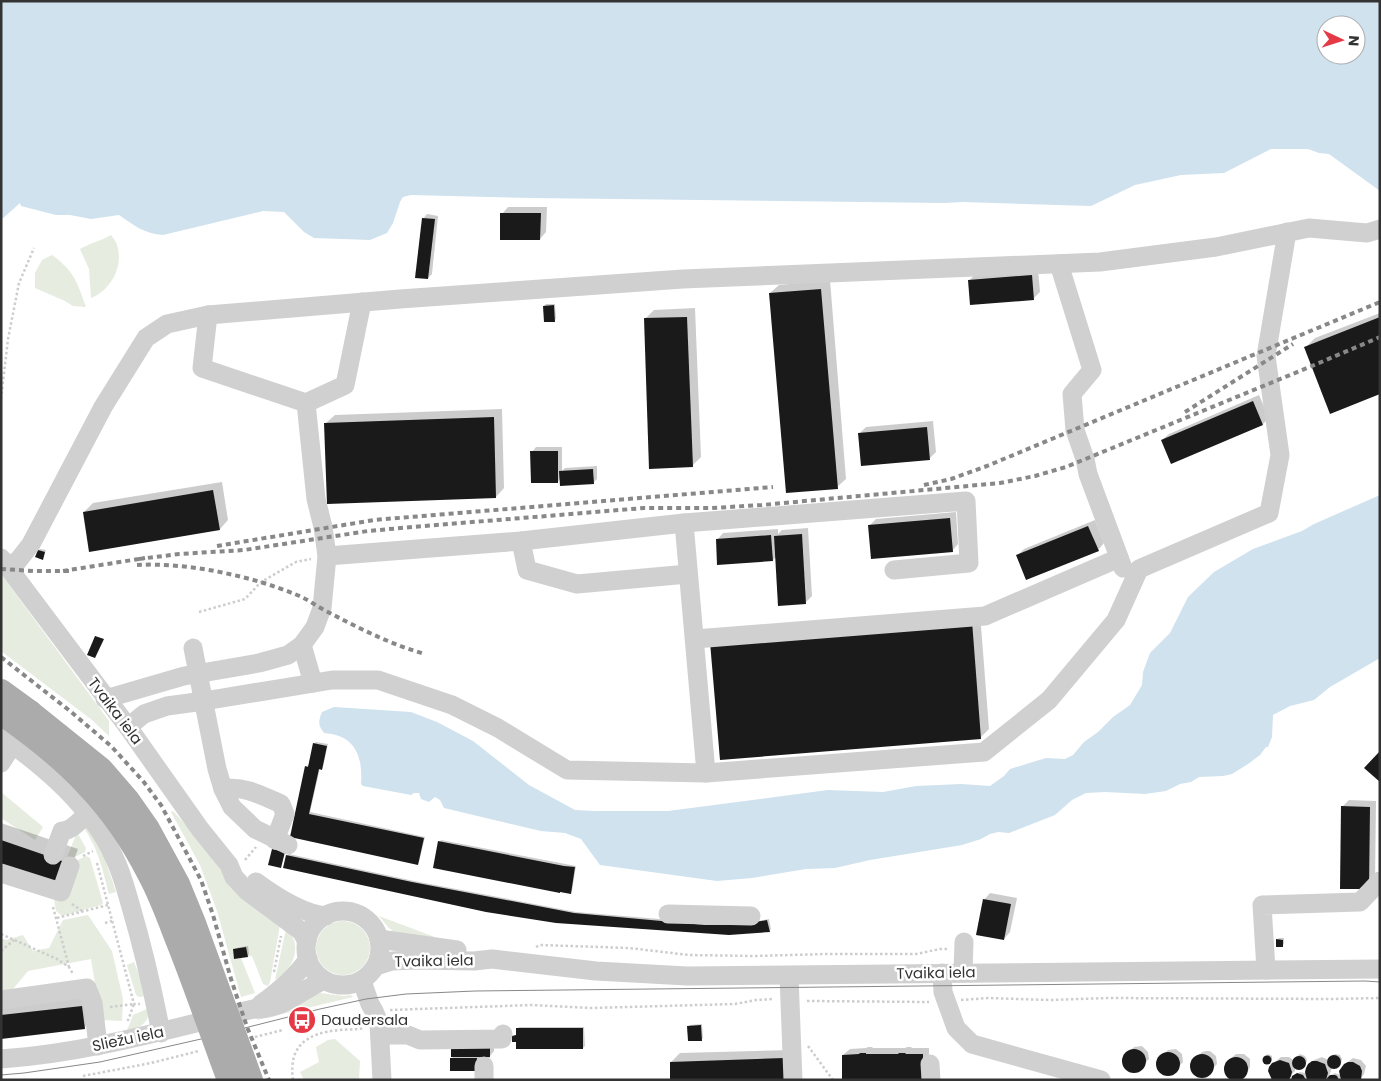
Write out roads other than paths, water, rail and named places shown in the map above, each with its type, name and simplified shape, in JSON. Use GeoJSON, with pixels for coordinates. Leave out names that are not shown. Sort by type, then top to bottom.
{"type":"FeatureCollection","features":[{"type":"Feature","properties":{"kind":"main road"},"geometry":{"type":"LineString","coordinates":[[1,691],[102,769],[148,830],[178,884],[252,1080]]}},
{"type":"Feature","properties":{"kind":"main road"},"geometry":{"type":"LineString","coordinates":[[1,713],[59,758],[86,784],[111,813],[133,846],[150,874],[165,908],[229,1080]]}},
{"type":"Feature","properties":{"kind":"street"},"geometry":{"type":"LineString","coordinates":[[4,561],[17,562],[31,544],[102,407],[146,338],[167,324],[208,314],[683,279],[1100,262],[1206,248],[1309,228],[1367,233],[1380,229]]}},
{"type":"Feature","properties":{"kind":"street"},"geometry":{"type":"LineString","coordinates":[[128,728],[144,714],[166,706],[204,702],[332,680],[378,680],[452,704],[498,728],[567,770],[706,774],[984,752],[1049,700],[1116,620],[1139,569],[1269,513],[1280,454],[1266,356],[1287,232]]}},
{"type":"Feature","properties":{"kind":"street"},"geometry":{"type":"LineString","coordinates":[[1059,264],[1092,370],[1072,394],[1074,430],[1085,459],[1088,474],[1131,588]]}},
{"type":"Feature","properties":{"kind":"street"},"geometry":{"type":"LineString","coordinates":[[208,314],[202,368],[306,403],[345,385],[362,302]]}},
{"type":"Feature","properties":{"kind":"street"},"geometry":{"type":"LineString","coordinates":[[105,699],[184,676],[264,662],[288,655],[302,645],[315,627],[322,608],[327,556],[324,527],[316,499],[306,403]]}},
{"type":"Feature","properties":{"kind":"street"},"geometry":{"type":"LineString","coordinates":[[327,556],[521,541],[684,523],[966,501],[969,563],[894,570]]}},
{"type":"Feature","properties":{"kind":"street"},"geometry":{"type":"LineString","coordinates":[[684,523],[706,774]]}},
{"type":"Feature","properties":{"kind":"street"},"geometry":{"type":"LineString","coordinates":[[521,541],[527,570],[577,584],[688,574]]}},
{"type":"Feature","properties":{"kind":"street"},"geometry":{"type":"LineString","coordinates":[[695,639],[985,616],[1119,558]]}},
{"type":"Feature","properties":{"kind":"street","name":"Tvaika iela"},"geometry":{"type":"LineString","coordinates":[[4,561],[128,728],[200,829],[235,864],[280,898],[310,913],[326,916],[332,912],[353,912],[364,917],[372,924],[379,939],[380,956],[376,966],[361,982]]}},
{"type":"Feature","properties":{"kind":"street"},"geometry":{"type":"LineString","coordinates":[[302,645],[313,684]]}},
{"type":"Feature","properties":{"kind":"street"},"geometry":{"type":"LineString","coordinates":[[193,648],[217,769],[223,790],[232,807],[255,829],[282,842],[285,814],[281,804],[254,792],[233,787],[223,790]]}},
{"type":"Feature","properties":{"kind":"street"},"geometry":{"type":"LineString","coordinates":[[1,763],[7,740],[52,776],[82,819],[105,841],[121,873],[137,928],[161,1033]]}},
{"type":"Feature","properties":{"kind":"street"},"geometry":{"type":"LineString","coordinates":[[53,855],[62,831],[67,831],[82,819]]}},
{"type":"Feature","properties":{"kind":"street","name":"Tvaika iela"},"geometry":{"type":"LineString","coordinates":[[235,864],[234,877],[247,891],[301,931],[316,973],[324,980]]}},
{"type":"Feature","properties":{"kind":"street"},"geometry":{"type":"LineString","coordinates":[[1,873],[61,892],[70,866]]}},
{"type":"Feature","properties":{"kind":"street"},"geometry":{"type":"LineString","coordinates":[[1266,970],[1262,905],[1360,902],[1380,881]]}},
{"type":"Feature","properties":{"kind":"street"},"geometry":{"type":"LineString","coordinates":[[668,914],[751,916]]}},
{"type":"Feature","properties":{"kind":"street"},"geometry":{"type":"LineString","coordinates":[[307,950],[311,929],[326,916]]}},
{"type":"Feature","properties":{"kind":"street","name":"Tvaika iela"},"geometry":{"type":"LineString","coordinates":[[379,939],[478,953],[492,959]]}},
{"type":"Feature","properties":{"kind":"street"},"geometry":{"type":"LineString","coordinates":[[963,973],[964,946]]}},
{"type":"Feature","properties":{"kind":"street","name":"Sliežu iela"},"geometry":{"type":"LineString","coordinates":[[1,1058],[37,1056],[98,1046],[161,1033],[253,1009],[279,992],[295,976],[307,950]]}},
{"type":"Feature","properties":{"kind":"street","name":"Tvaika iela"},"geometry":{"type":"LineString","coordinates":[[376,966],[392,961],[474,961],[492,959],[596,971],[687,976],[1380,969]]}},
{"type":"Feature","properties":{"kind":"street"},"geometry":{"type":"LineString","coordinates":[[942,973],[943,992],[956,1028],[972,1044],[1063,1075],[1102,1080]]}},
{"type":"Feature","properties":{"kind":"street"},"geometry":{"type":"LineString","coordinates":[[789,976],[793,1080]]}},
{"type":"Feature","properties":{"kind":"street"},"geometry":{"type":"LineString","coordinates":[[324,980],[346,986],[361,982],[364,987],[378,1023],[382,1080]]}},
{"type":"Feature","properties":{"kind":"street","name":"Sliežu iela"},"geometry":{"type":"LineString","coordinates":[[253,1009],[263,1010],[284,1003],[310,986],[324,980]]}},
{"type":"Feature","properties":{"kind":"street"},"geometry":{"type":"LineString","coordinates":[[1,1000],[87,988],[94,1008],[98,1046]]}},
{"type":"Feature","properties":{"kind":"street"},"geometry":{"type":"LineString","coordinates":[[378,1023],[420,1040],[502,1039],[503,1034]]}},
{"type":"Feature","properties":{"kind":"water"},"geometry":{"type":"Polygon","coordinates":[[[1,1],[1380,1],[1380,191],[1329,154],[1308,149],[1271,149],[1224,173],[1181,175],[1135,185],[1091,206],[963,202],[411,195],[403,197],[387,233],[370,240],[314,238],[304,232],[284,212],[263,211],[163,235],[145,231],[119,215],[91,219],[70,215],[56,215],[21,206],[20,203],[1,220],[1,1]]]}},
{"type":"Feature","properties":{"kind":"water"},"geometry":{"type":"Polygon","coordinates":[[[1380,495],[1380,658],[1330,687],[1314,700],[1290,706],[1273,715],[1272,737],[1268,747],[1248,764],[1232,774],[1199,777],[1166,791],[1145,794],[1086,793],[1072,800],[1055,815],[1009,833],[998,832],[990,834],[962,845],[870,860],[835,868],[806,869],[752,878],[717,881],[600,865],[581,839],[565,833],[541,831],[444,808],[440,800],[435,797],[429,802],[421,799],[419,793],[411,795],[363,786],[361,784],[360,764],[355,749],[343,738],[324,733],[319,721],[322,712],[334,707],[411,712],[437,722],[473,741],[529,785],[575,810],[668,811],[828,790],[883,792],[916,786],[961,784],[990,786],[1010,769],[1046,758],[1065,759],[1073,755],[1084,742],[1130,705],[1142,685],[1143,672],[1150,653],[1170,633],[1188,597],[1214,572],[1253,549],[1302,531],[1380,495]]]}},
{"type":"Feature","properties":{"kind":"tram line"},"geometry":{"type":"LineString","coordinates":[[1,1075],[100,1062],[320,1009],[366,999],[406,994],[475,991],[1380,982]]}},
{"type":"Feature","properties":{"kind":"railway"},"geometry":{"type":"LineString","coordinates":[[924,485],[951,479],[987,466],[1380,302]]}},
{"type":"Feature","properties":{"kind":"railway"},"geometry":{"type":"LineString","coordinates":[[139,559],[179,554],[244,550],[368,531],[412,527],[644,508],[712,508],[762,505],[1000,483],[1066,467],[1380,337]]}},
{"type":"Feature","properties":{"kind":"railway"},"geometry":{"type":"LineString","coordinates":[[1185,412],[1293,344]]}},
{"type":"Feature","properties":{"kind":"railway"},"geometry":{"type":"LineString","coordinates":[[217,546],[374,520],[773,487]]}},
{"type":"Feature","properties":{"kind":"railway"},"geometry":{"type":"LineString","coordinates":[[63,571],[145,558]]}},
{"type":"Feature","properties":{"kind":"railway"},"geometry":{"type":"LineString","coordinates":[[137,565],[197,568],[240,576],[260,582],[301,597],[386,640],[425,654]]}},
{"type":"Feature","properties":{"kind":"railway"},"geometry":{"type":"LineString","coordinates":[[1,569],[70,571]]}},
{"type":"Feature","properties":{"kind":"railway"},"geometry":{"type":"LineString","coordinates":[[1,657],[111,746],[143,781],[161,805],[201,880],[247,1027],[269,1080]]}},
{"type":"Feature","properties":{"kind":"place","name":"Daudersala"},"geometry":{"type":"Point","coordinates":[302,1020]}}]}
